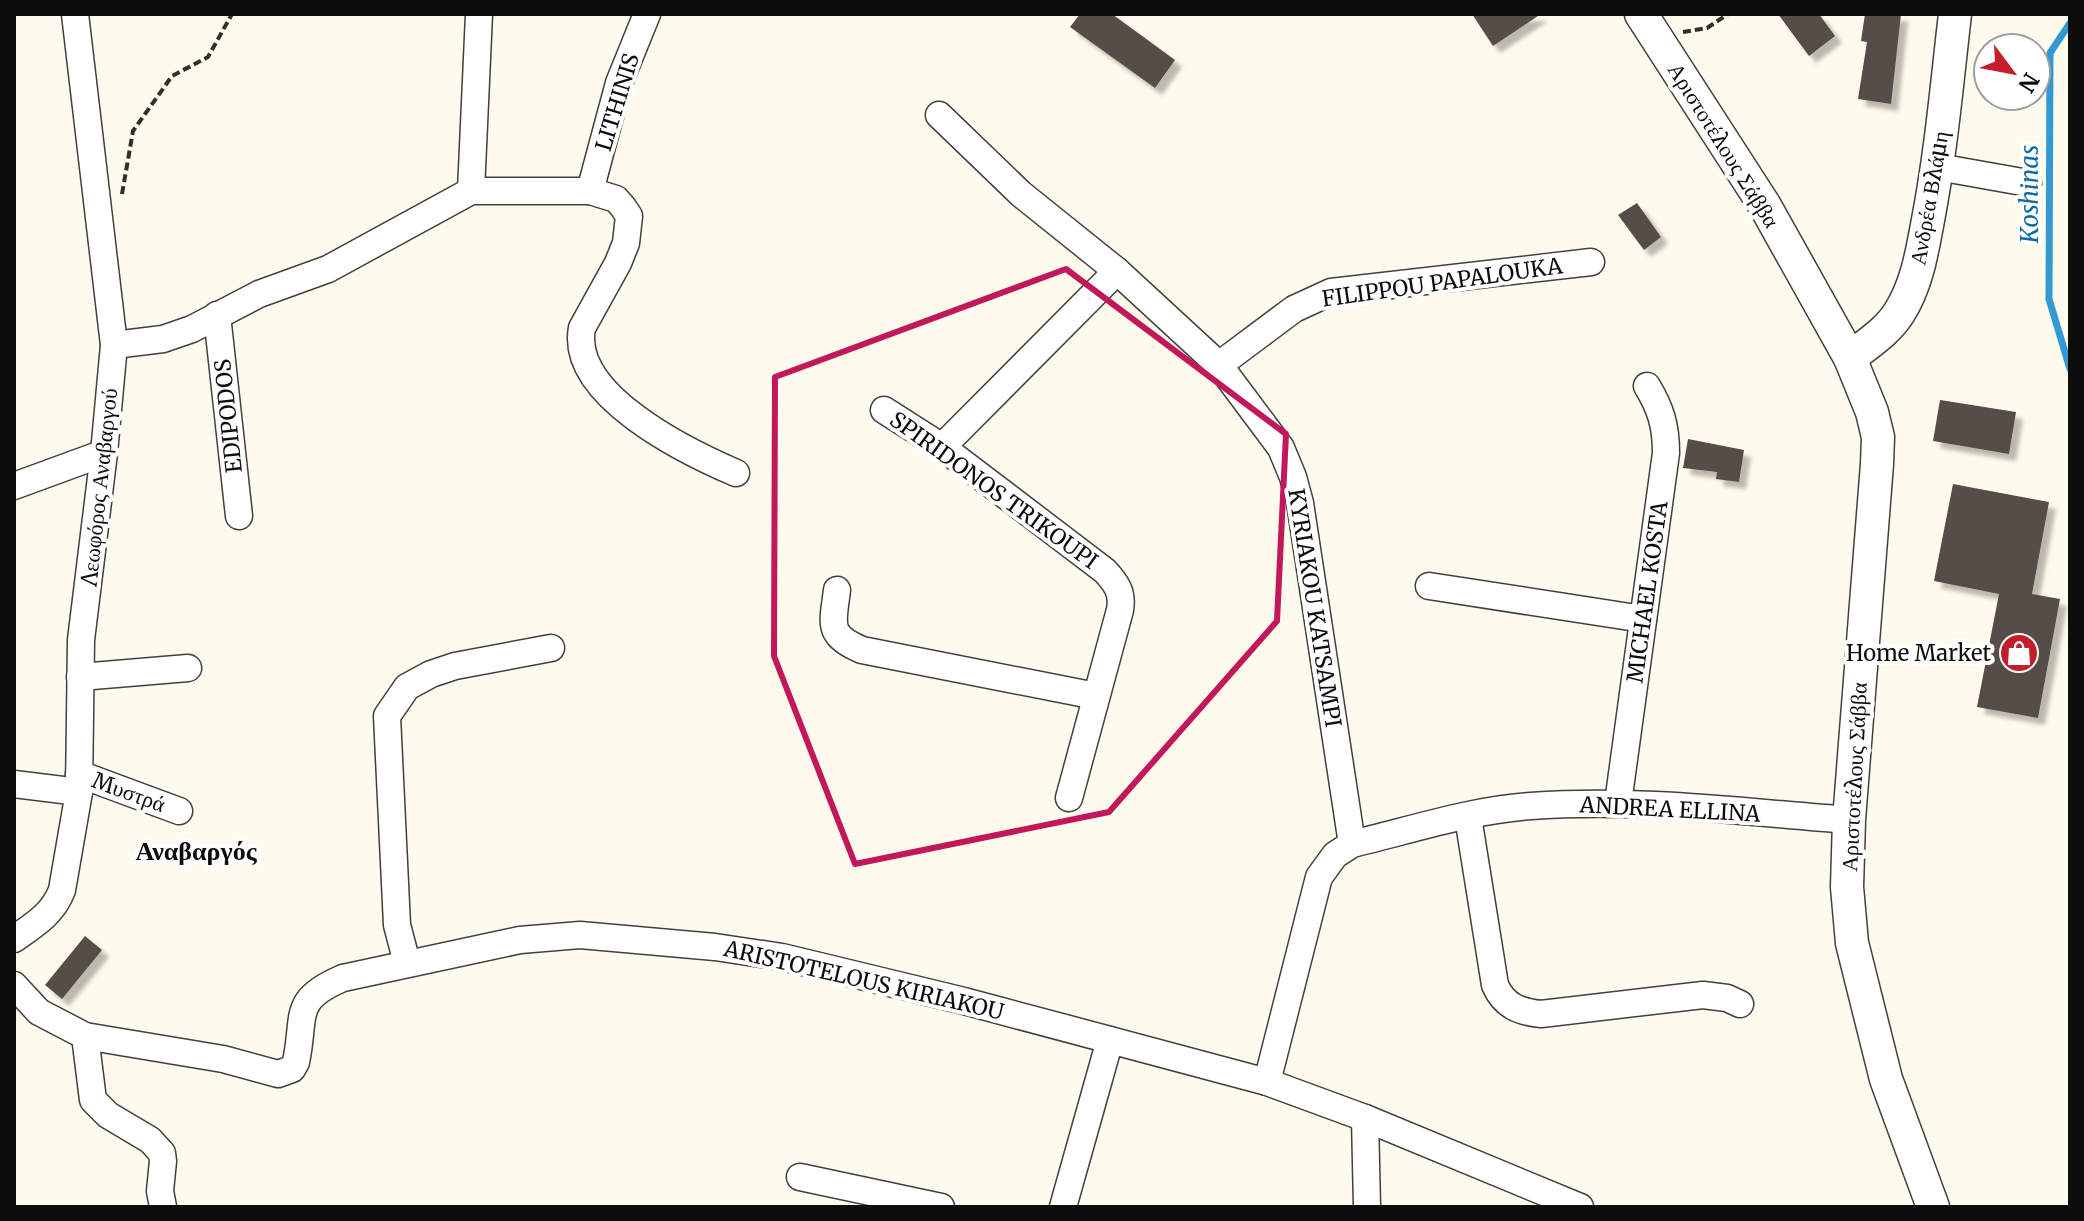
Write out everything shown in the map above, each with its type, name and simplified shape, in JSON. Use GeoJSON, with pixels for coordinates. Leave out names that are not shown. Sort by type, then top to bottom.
{"type":"FeatureCollection","features":[{"type":"Feature","properties":{"kind":"street","name":"Λεωφόρος Αναβαργού"},"geometry":{"type":"LineString","coordinates":[[14,939],[45,918],[58,902],[62,890],[79,783],[81,640],[114,345],[75,14]]}},
{"type":"Feature","properties":{"kind":"street"},"geometry":{"type":"LineString","coordinates":[[471,191],[479,14]]}},
{"type":"Feature","properties":{"kind":"street","name":"LITHINIS"},"geometry":{"type":"LineString","coordinates":[[590,191],[619,83],[647,14]]}},
{"type":"Feature","properties":{"kind":"street","name":"Ανδρέα Βλάμη"},"geometry":{"type":"LineString","coordinates":[[1850,358],[1882,333],[1898,315],[1911,292],[1938,167],[1955,14]]}},
{"type":"Feature","properties":{"kind":"street","name":"Αριστοτέλους Σάββα"},"geometry":{"type":"LineString","coordinates":[[1648,25],[1765,206],[1850,358],[1872,412],[1878,437],[1849,820],[1847,887],[1852,943],[1886,1079],[1933,1207]]}},
{"type":"Feature","properties":{"kind":"street","name":"KYRIAKOU KATSAMPI"},"geometry":{"type":"LineString","coordinates":[[939,115],[1021,194],[1117,271],[1219,365],[1281,448],[1300,503],[1352,844]]}},
{"type":"Feature","properties":{"kind":"street"},"geometry":{"type":"LineString","coordinates":[[1938,167],[2028,183]]}},
{"type":"Feature","properties":{"kind":"street"},"geometry":{"type":"LineString","coordinates":[[114,345],[163,339],[192,329],[259,294],[328,269],[471,191],[590,191],[616,199],[629,216],[618,263],[582,328],[582,353],[587,366],[623,409],[687,452],[736,473]]}},
{"type":"Feature","properties":{"kind":"street","name":"FILIPPOU PAPALOUKA"},"geometry":{"type":"LineString","coordinates":[[1219,365],[1294,309],[1331,292],[1591,262]]}},
{"type":"Feature","properties":{"kind":"street"},"geometry":{"type":"LineString","coordinates":[[942,447],[1117,271]]}},
{"type":"Feature","properties":{"kind":"street","name":"EDIPODOS"},"geometry":{"type":"LineString","coordinates":[[217,315],[239,516]]}},
{"type":"Feature","properties":{"kind":"street","name":"MICHAEL KOSTA"},"geometry":{"type":"LineString","coordinates":[[1618,803],[1666,453],[1666,429],[1661,409],[1647,386]]}},
{"type":"Feature","properties":{"kind":"street","name":"SPIRIDONOS TRIKOUPI"},"geometry":{"type":"LineString","coordinates":[[884,410],[942,447],[1105,571],[1117,584],[1122,597],[1120,610],[1069,798]]}},
{"type":"Feature","properties":{"kind":"street"},"geometry":{"type":"LineString","coordinates":[[14,486],[104,453]]}},
{"type":"Feature","properties":{"kind":"street"},"geometry":{"type":"LineString","coordinates":[[1429,586],[1643,619]]}},
{"type":"Feature","properties":{"kind":"street"},"geometry":{"type":"LineString","coordinates":[[837,590],[834,632],[846,643],[862,650],[1096,696]]}},
{"type":"Feature","properties":{"kind":"street"},"geometry":{"type":"LineString","coordinates":[[407,963],[397,925],[387,716],[407,687],[431,674],[455,666],[551,648]]}},
{"type":"Feature","properties":{"kind":"street"},"geometry":{"type":"LineString","coordinates":[[80,677],[188,668]]}},
{"type":"Feature","properties":{"kind":"street","name":"Μυστρά"},"geometry":{"type":"LineString","coordinates":[[14,784],[79,783],[179,811]]}},
{"type":"Feature","properties":{"kind":"street","name":"ANDREA ELLINA"},"geometry":{"type":"LineString","coordinates":[[1352,844],[1531,806],[1618,803],[1849,820]]}},
{"type":"Feature","properties":{"kind":"street"},"geometry":{"type":"LineString","coordinates":[[1468,817],[1495,985],[1510,1006],[1541,1014],[1703,995],[1727,998],[1740,1004]]}},
{"type":"Feature","properties":{"kind":"street"},"geometry":{"type":"LineString","coordinates":[[1267,1082],[1319,877],[1326,863],[1352,844]]}},
{"type":"Feature","properties":{"kind":"street","name":"ARISTOTELOUS KIRIAKOU"},"geometry":{"type":"LineString","coordinates":[[14,985],[39,1012],[85,1036],[223,1059],[278,1074],[292,1069],[296,1062],[303,1007],[310,996],[343,978],[520,940],[580,935],[715,947],[782,957],[964,1001],[1267,1082],[1365,1118],[1580,1207]]}},
{"type":"Feature","properties":{"kind":"street"},"geometry":{"type":"LineString","coordinates":[[85,1036],[93,1100],[108,1115],[150,1140],[162,1153],[160,1191],[163,1207]]}},
{"type":"Feature","properties":{"kind":"street"},"geometry":{"type":"LineString","coordinates":[[1063,1207],[1110,1040]]}},
{"type":"Feature","properties":{"kind":"street"},"geometry":{"type":"LineString","coordinates":[[1365,1118],[1367,1207]]}},
{"type":"Feature","properties":{"kind":"street"},"geometry":{"type":"LineString","coordinates":[[800,1177],[941,1207]]}},
{"type":"Feature","properties":{"kind":"path"},"geometry":{"type":"LineString","coordinates":[[99,224],[121,197],[133,131],[172,76],[208,57],[232,14]]}},
{"type":"Feature","properties":{"kind":"path"},"geometry":{"type":"LineString","coordinates":[[1648,25],[1707,28],[1728,14]]}},
{"type":"Feature","properties":{"kind":"highlighted area"},"geometry":{"type":"Polygon","coordinates":[[[1066,269],[1286,434],[1277,621],[1109,812],[855,864],[774,656],[775,377],[1066,269]]]}},
{"type":"Feature","properties":{"kind":"building"},"geometry":{"type":"Polygon","coordinates":[[[1080,14],[1112,14],[1175,60],[1155,88],[1070,27],[1080,14]]]}},
{"type":"Feature","properties":{"kind":"building"},"geometry":{"type":"Polygon","coordinates":[[[1472,14],[1541,14],[1493,46],[1472,14]]]}},
{"type":"Feature","properties":{"kind":"building"},"geometry":{"type":"Polygon","coordinates":[[[1778,14],[1819,14],[1835,36],[1809,56],[1778,14]]]}},
{"type":"Feature","properties":{"kind":"building"},"geometry":{"type":"Polygon","coordinates":[[[1865,14],[1901,14],[1891,104],[1858,99],[1867,42],[1861,41],[1865,14]]]}},
{"type":"Feature","properties":{"kind":"building"},"geometry":{"type":"Polygon","coordinates":[[[1637,203],[1661,237],[1644,250],[1618,215],[1637,203]]]}},
{"type":"Feature","properties":{"kind":"building"},"geometry":{"type":"Polygon","coordinates":[[[1940,400],[2016,412],[2009,454],[1933,441],[1940,400]]]}},
{"type":"Feature","properties":{"kind":"building"},"geometry":{"type":"Polygon","coordinates":[[[1688,439],[1744,450],[1739,482],[1716,479],[1717,472],[1683,468],[1688,439]]]}},
{"type":"Feature","properties":{"kind":"building","name":"Home Market"},"geometry":{"type":"Polygon","coordinates":[[[1953,484],[2049,502],[2032,594],[2060,599],[2038,718],[1977,707],[1999,594],[1934,581],[1953,484]]]}},
{"type":"Feature","properties":{"kind":"building"},"geometry":{"type":"Polygon","coordinates":[[[85,936],[102,950],[62,999],[45,985],[85,936]]]}},
{"type":"Feature","properties":{"kind":"waterway","name":"Koshinas"},"geometry":{"type":"LineString","coordinates":[[2070,23],[2050,53],[2049,299],[2070,369]]}},
{"type":"Feature","properties":{"kind":"place","name":"Home Market"},"geometry":{"type":"Point","coordinates":[2019,653]}},
{"type":"Feature","properties":{"kind":"district","name":"Αναβαργός"},"geometry":{"type":"Point","coordinates":[196,851]}}]}
